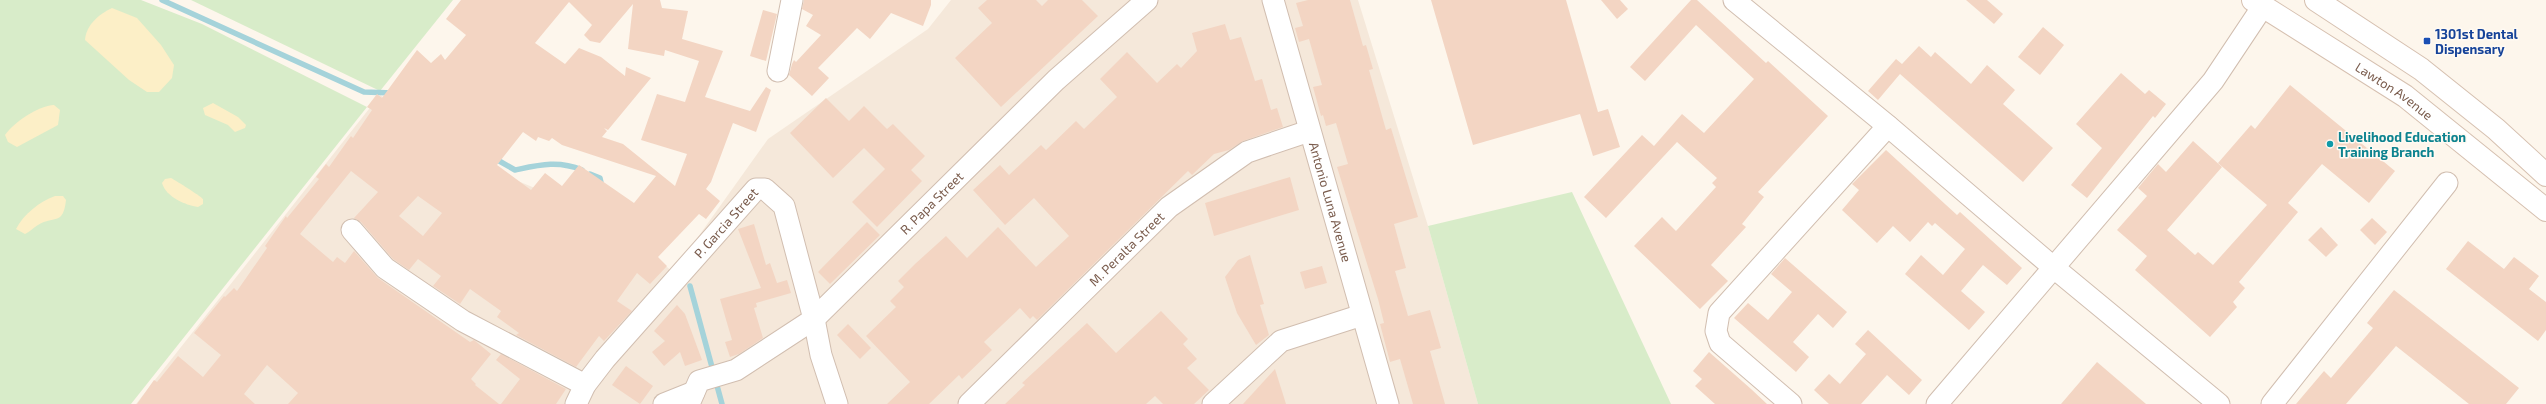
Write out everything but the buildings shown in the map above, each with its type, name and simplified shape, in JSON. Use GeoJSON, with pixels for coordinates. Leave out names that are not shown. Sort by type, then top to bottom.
{"type":"FeatureCollection","features":[{"type":"Feature","properties":{"kind":"main road"},"geometry":{"type":"LineString","coordinates":[[2316,0],[2421,69],[2496,129],[2546,175]]}},
{"type":"Feature","properties":{"kind":"main road","name":"Lawton Avenue"},"geometry":{"type":"LineString","coordinates":[[2258,3],[2405,96],[2546,210]]}},
{"type":"Feature","properties":{"kind":"street"},"geometry":{"type":"LineString","coordinates":[[778,71],[792,0]]}},
{"type":"Feature","properties":{"kind":"street","name":"R. Papa Street"},"geometry":{"type":"LineString","coordinates":[[664,404],[694,392],[736,370],[814,318],[1056,80],[1148,0]]}},
{"type":"Feature","properties":{"kind":"street","name":"Antonio Luna Avenue"},"geometry":{"type":"LineString","coordinates":[[1273,0],[1309,132],[1388,404]]}},
{"type":"Feature","properties":{"kind":"street"},"geometry":{"type":"LineString","coordinates":[[1734,0],[1888,126],[2053,267],[2219,404]]}},
{"type":"Feature","properties":{"kind":"street"},"geometry":{"type":"LineString","coordinates":[[1937,404],[2212,81],[2258,3]]}},
{"type":"Feature","properties":{"kind":"street"},"geometry":{"type":"LineString","coordinates":[[1791,404],[1720,344],[1716,331],[1719,313],[1888,126]]}},
{"type":"Feature","properties":{"kind":"street","name":"M. Peralta Street"},"geometry":{"type":"LineString","coordinates":[[969,404],[1169,207],[1247,152],[1309,132]]}},
{"type":"Feature","properties":{"kind":"street"},"geometry":{"type":"LineString","coordinates":[[2272,404],[2447,183]]}},
{"type":"Feature","properties":{"kind":"street","name":"P. Garcia Street"},"geometry":{"type":"LineString","coordinates":[[576,404],[585,384],[756,189],[765,189],[784,206],[814,318],[821,355],[837,404]]}},
{"type":"Feature","properties":{"kind":"street"},"geometry":{"type":"LineString","coordinates":[[352,230],[385,268],[463,321],[585,384]]}},
{"type":"Feature","properties":{"kind":"street"},"geometry":{"type":"LineString","coordinates":[[1213,404],[1281,341],[1362,315]]}},
{"type":"Feature","properties":{"kind":"shaded area"},"geometry":{"type":"Polygon","coordinates":[[[951,0],[1358,0],[1428,226],[1478,404],[136,404],[380,95],[518,181],[609,219],[673,272],[768,139],[928,29],[951,0]]]}},
{"type":"Feature","properties":{"kind":"green space"},"geometry":{"type":"Polygon","coordinates":[[[0,0],[141,0],[202,24],[367,107],[131,404],[0,404],[0,0]]]}},
{"type":"Feature","properties":{"kind":"green space"},"geometry":{"type":"Polygon","coordinates":[[[191,0],[453,0],[380,91],[191,0]]]}},
{"type":"Feature","properties":{"kind":"green space"},"geometry":{"type":"Polygon","coordinates":[[[1572,192],[1671,404],[1478,404],[1428,226],[1572,192]]]}},
{"type":"Feature","properties":{"kind":"sand"},"geometry":{"type":"Polygon","coordinates":[[[112,8],[137,18],[161,45],[174,65],[172,78],[159,92],[147,92],[129,80],[85,40],[88,30],[94,21],[102,13],[112,8]]]}},
{"type":"Feature","properties":{"kind":"sand"},"geometry":{"type":"Polygon","coordinates":[[[213,103],[238,117],[246,125],[245,128],[235,132],[228,125],[205,115],[203,108],[213,103]]]}},
{"type":"Feature","properties":{"kind":"sand"},"geometry":{"type":"Polygon","coordinates":[[[54,105],[60,110],[58,125],[17,147],[8,142],[5,135],[20,120],[41,108],[54,105]]]}},
{"type":"Feature","properties":{"kind":"sand"},"geometry":{"type":"Polygon","coordinates":[[[171,178],[201,197],[203,199],[203,204],[198,207],[193,206],[177,200],[167,192],[162,183],[165,179],[171,178]]]}},
{"type":"Feature","properties":{"kind":"sand"},"geometry":{"type":"Polygon","coordinates":[[[55,196],[63,196],[66,200],[65,208],[60,217],[44,222],[25,234],[16,229],[23,218],[32,209],[55,196]]]}},
{"type":"Feature","properties":{"kind":"waterway"},"geometry":{"type":"LineString","coordinates":[[162,0],[364,92],[393,93]]}},
{"type":"Feature","properties":{"kind":"waterway"},"geometry":{"type":"LineString","coordinates":[[494,158],[515,170],[548,164],[565,165],[582,170]]}},
{"type":"Feature","properties":{"kind":"waterway"},"geometry":{"type":"LineString","coordinates":[[590,174],[600,178],[602,187]]}},
{"type":"Feature","properties":{"kind":"waterway"},"geometry":{"type":"LineString","coordinates":[[690,286],[722,404]]}},
{"type":"Feature","properties":{"kind":"place","name":"1301st Dental Dispensary"},"geometry":{"type":"Point","coordinates":[2427,41]}},
{"type":"Feature","properties":{"kind":"place","name":"Livelihood Education Training Branch"},"geometry":{"type":"Point","coordinates":[2330,144]}}]}
